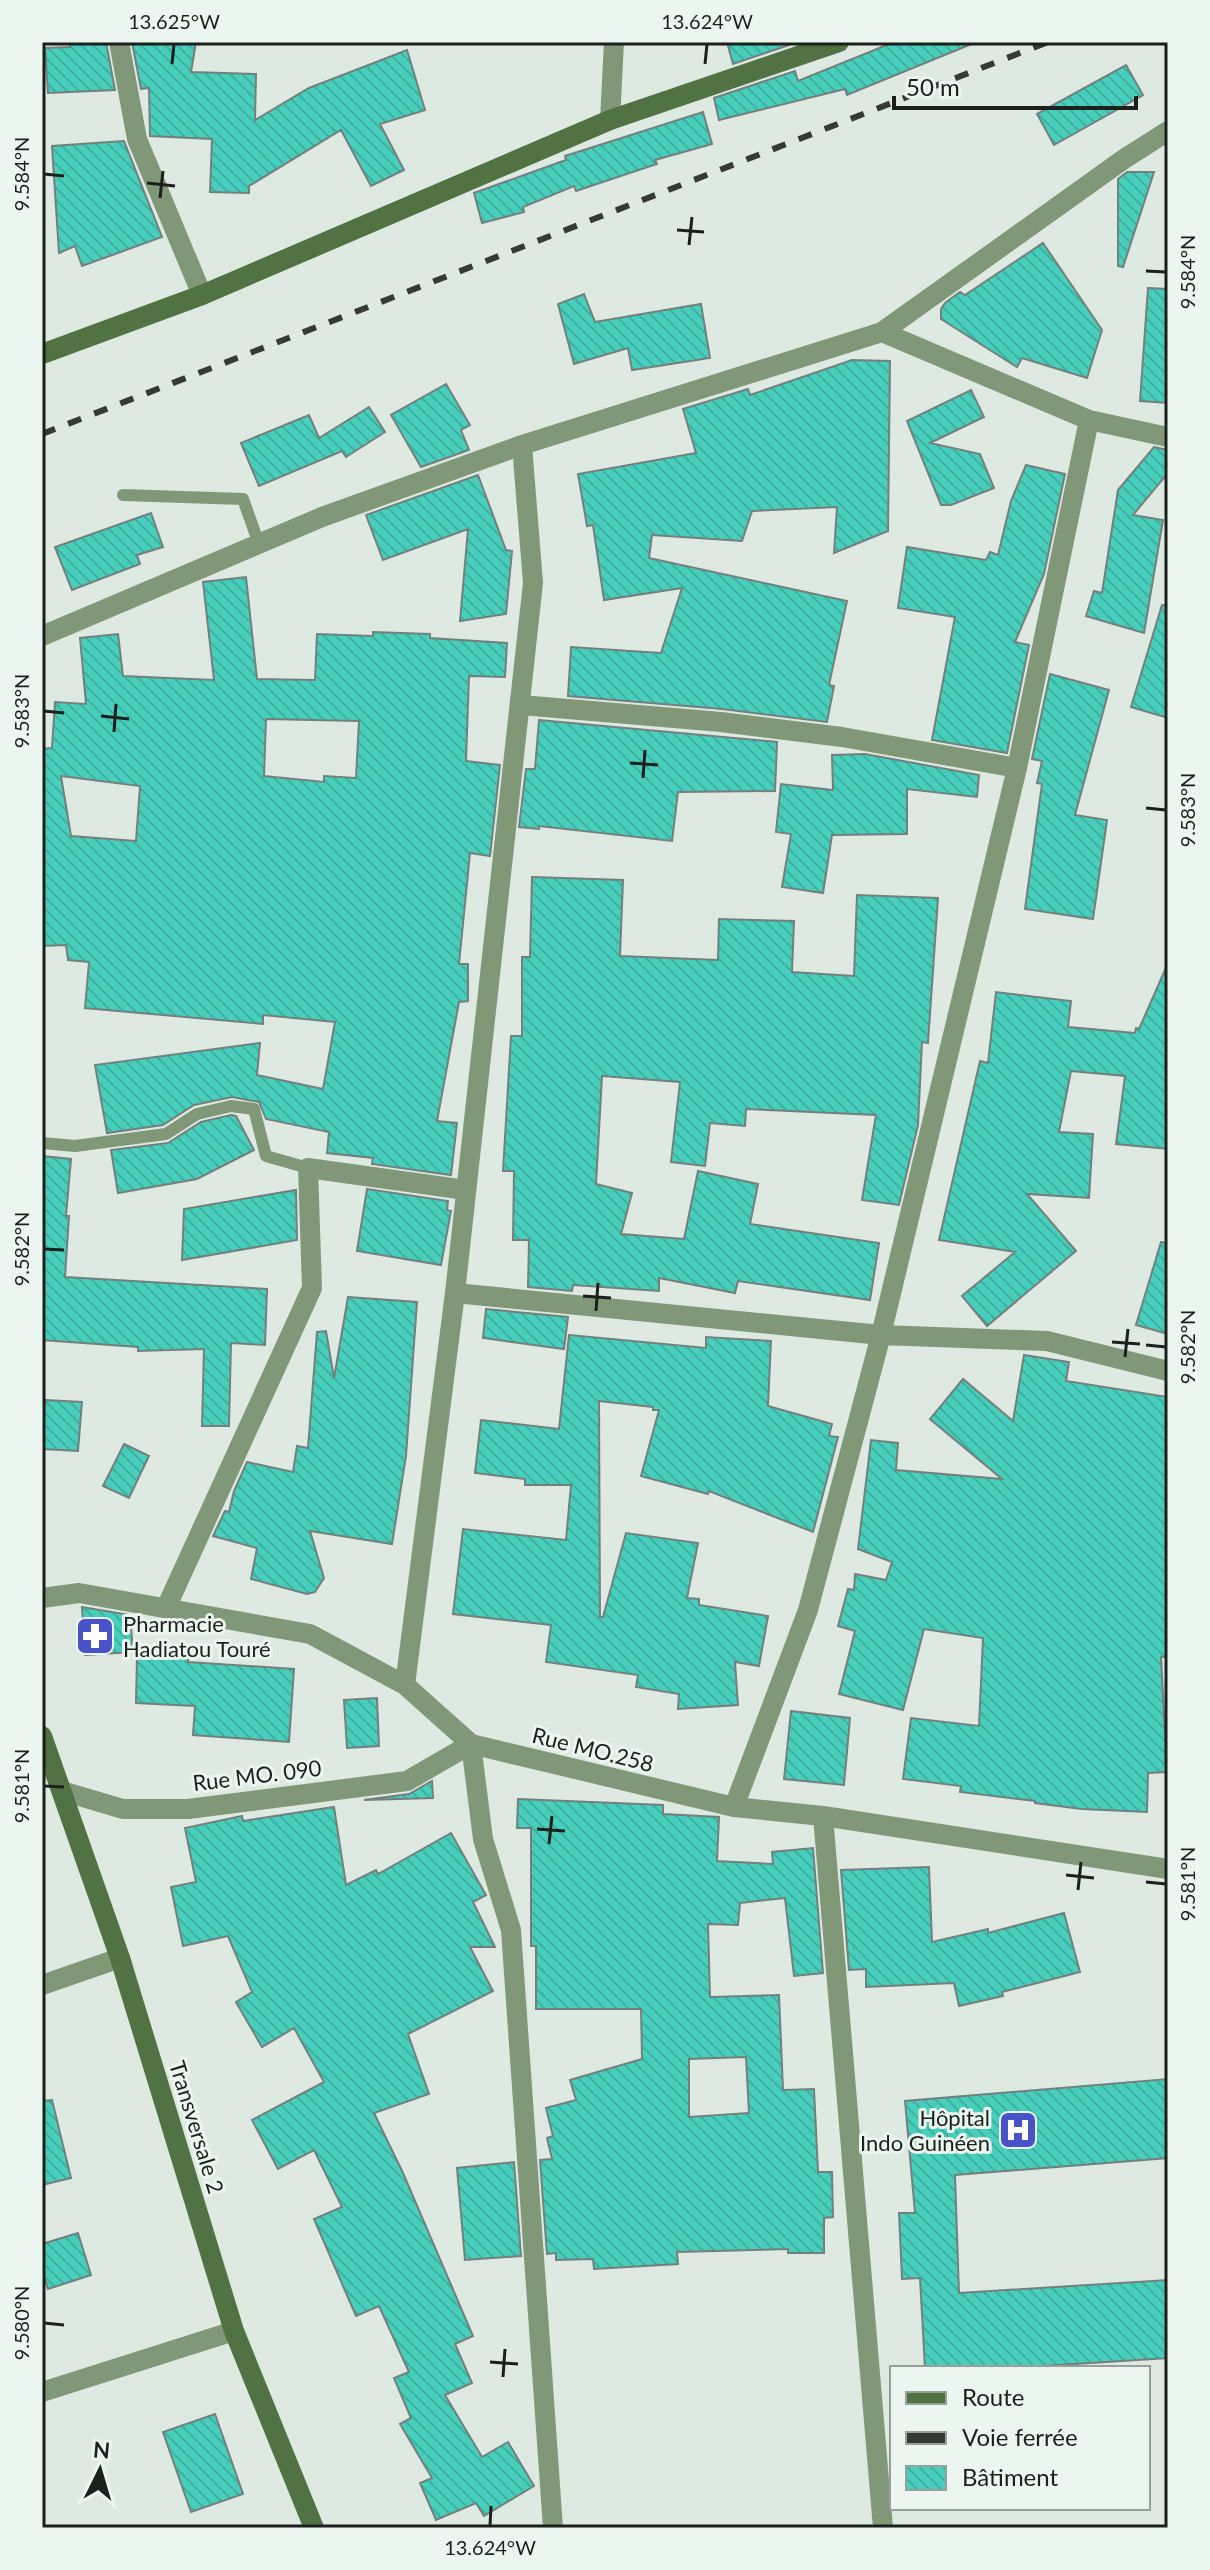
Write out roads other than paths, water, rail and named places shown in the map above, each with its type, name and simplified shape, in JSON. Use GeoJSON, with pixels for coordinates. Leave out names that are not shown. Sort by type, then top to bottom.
{"type":"FeatureCollection","features":[{"type":"Feature","properties":{"kind":"street"},"geometry":{"type":"LineString","coordinates":[[119,42],[137,139],[202,295]]}},
{"type":"Feature","properties":{"kind":"street"},"geometry":{"type":"LineString","coordinates":[[610,120],[614,42]]}},
{"type":"Feature","properties":{"kind":"street"},"geometry":{"type":"LineString","coordinates":[[42,354],[202,295],[610,120],[839,42]]}},
{"type":"Feature","properties":{"kind":"street"},"geometry":{"type":"LineString","coordinates":[[42,636],[322,517],[522,445],[882,332],[1168,131]]}},
{"type":"Feature","properties":{"kind":"street"},"geometry":{"type":"LineString","coordinates":[[882,332],[1089,420],[1168,437]]}},
{"type":"Feature","properties":{"kind":"street"},"geometry":{"type":"LineString","coordinates":[[734,1807],[808,1610],[881,1335],[1017,768],[1089,420]]}},
{"type":"Feature","properties":{"kind":"street"},"geometry":{"type":"LineString","coordinates":[[405,1685],[455,1293],[533,583],[522,445]]}},
{"type":"Feature","properties":{"kind":"street"},"geometry":{"type":"LineString","coordinates":[[521,705],[736,724],[842,737],[1017,768]]}},
{"type":"Feature","properties":{"kind":"street"},"geometry":{"type":"LineString","coordinates":[[166,1608],[312,1288],[308,1168],[466,1190]]}},
{"type":"Feature","properties":{"kind":"street"},"geometry":{"type":"LineString","coordinates":[[455,1293],[881,1335],[1047,1341],[1168,1371]]}},
{"type":"Feature","properties":{"kind":"street","name":"Rue MO.258"},"geometry":{"type":"LineString","coordinates":[[42,1598],[79,1593],[310,1634],[405,1685],[471,1744],[734,1807],[823,1816],[1168,1869]]}},
{"type":"Feature","properties":{"kind":"street","name":"Transversale 2"},"geometry":{"type":"LineString","coordinates":[[42,1736],[52,1792],[120,1958],[234,2331],[314,2528]]}},
{"type":"Feature","properties":{"kind":"street"},"geometry":{"type":"LineString","coordinates":[[471,1744],[483,1839],[511,1930],[553,2528]]}},
{"type":"Feature","properties":{"kind":"street","name":"Rue MO. 090"},"geometry":{"type":"LineString","coordinates":[[52,1792],[123,1809],[188,1809],[407,1781],[471,1744]]}},
{"type":"Feature","properties":{"kind":"street"},"geometry":{"type":"LineString","coordinates":[[823,1816],[883,2528]]}},
{"type":"Feature","properties":{"kind":"street"},"geometry":{"type":"LineString","coordinates":[[42,1985],[120,1958]]}},
{"type":"Feature","properties":{"kind":"street"},"geometry":{"type":"LineString","coordinates":[[42,2392],[234,2331]]}},
{"type":"Feature","properties":{"kind":"lane"},"geometry":{"type":"LineString","coordinates":[[123,495],[243,499],[259,544]]}},
{"type":"Feature","properties":{"kind":"lane"},"geometry":{"type":"LineString","coordinates":[[42,1143],[75,1146],[166,1134],[197,1114],[231,1106],[254,1109],[266,1156],[308,1168]]}},
{"type":"Feature","properties":{"kind":"railway"},"geometry":{"type":"LineString","coordinates":[[42,434],[1048,42]]}},
{"type":"Feature","properties":{"kind":"place","name":"Pharmacie Hadiatou Touré"},"geometry":{"type":"Point","coordinates":[95,1636]}},
{"type":"Feature","properties":{"kind":"place","name":"Hôpital Indo Guinéen"},"geometry":{"type":"Point","coordinates":[1018,2130]}}]}
